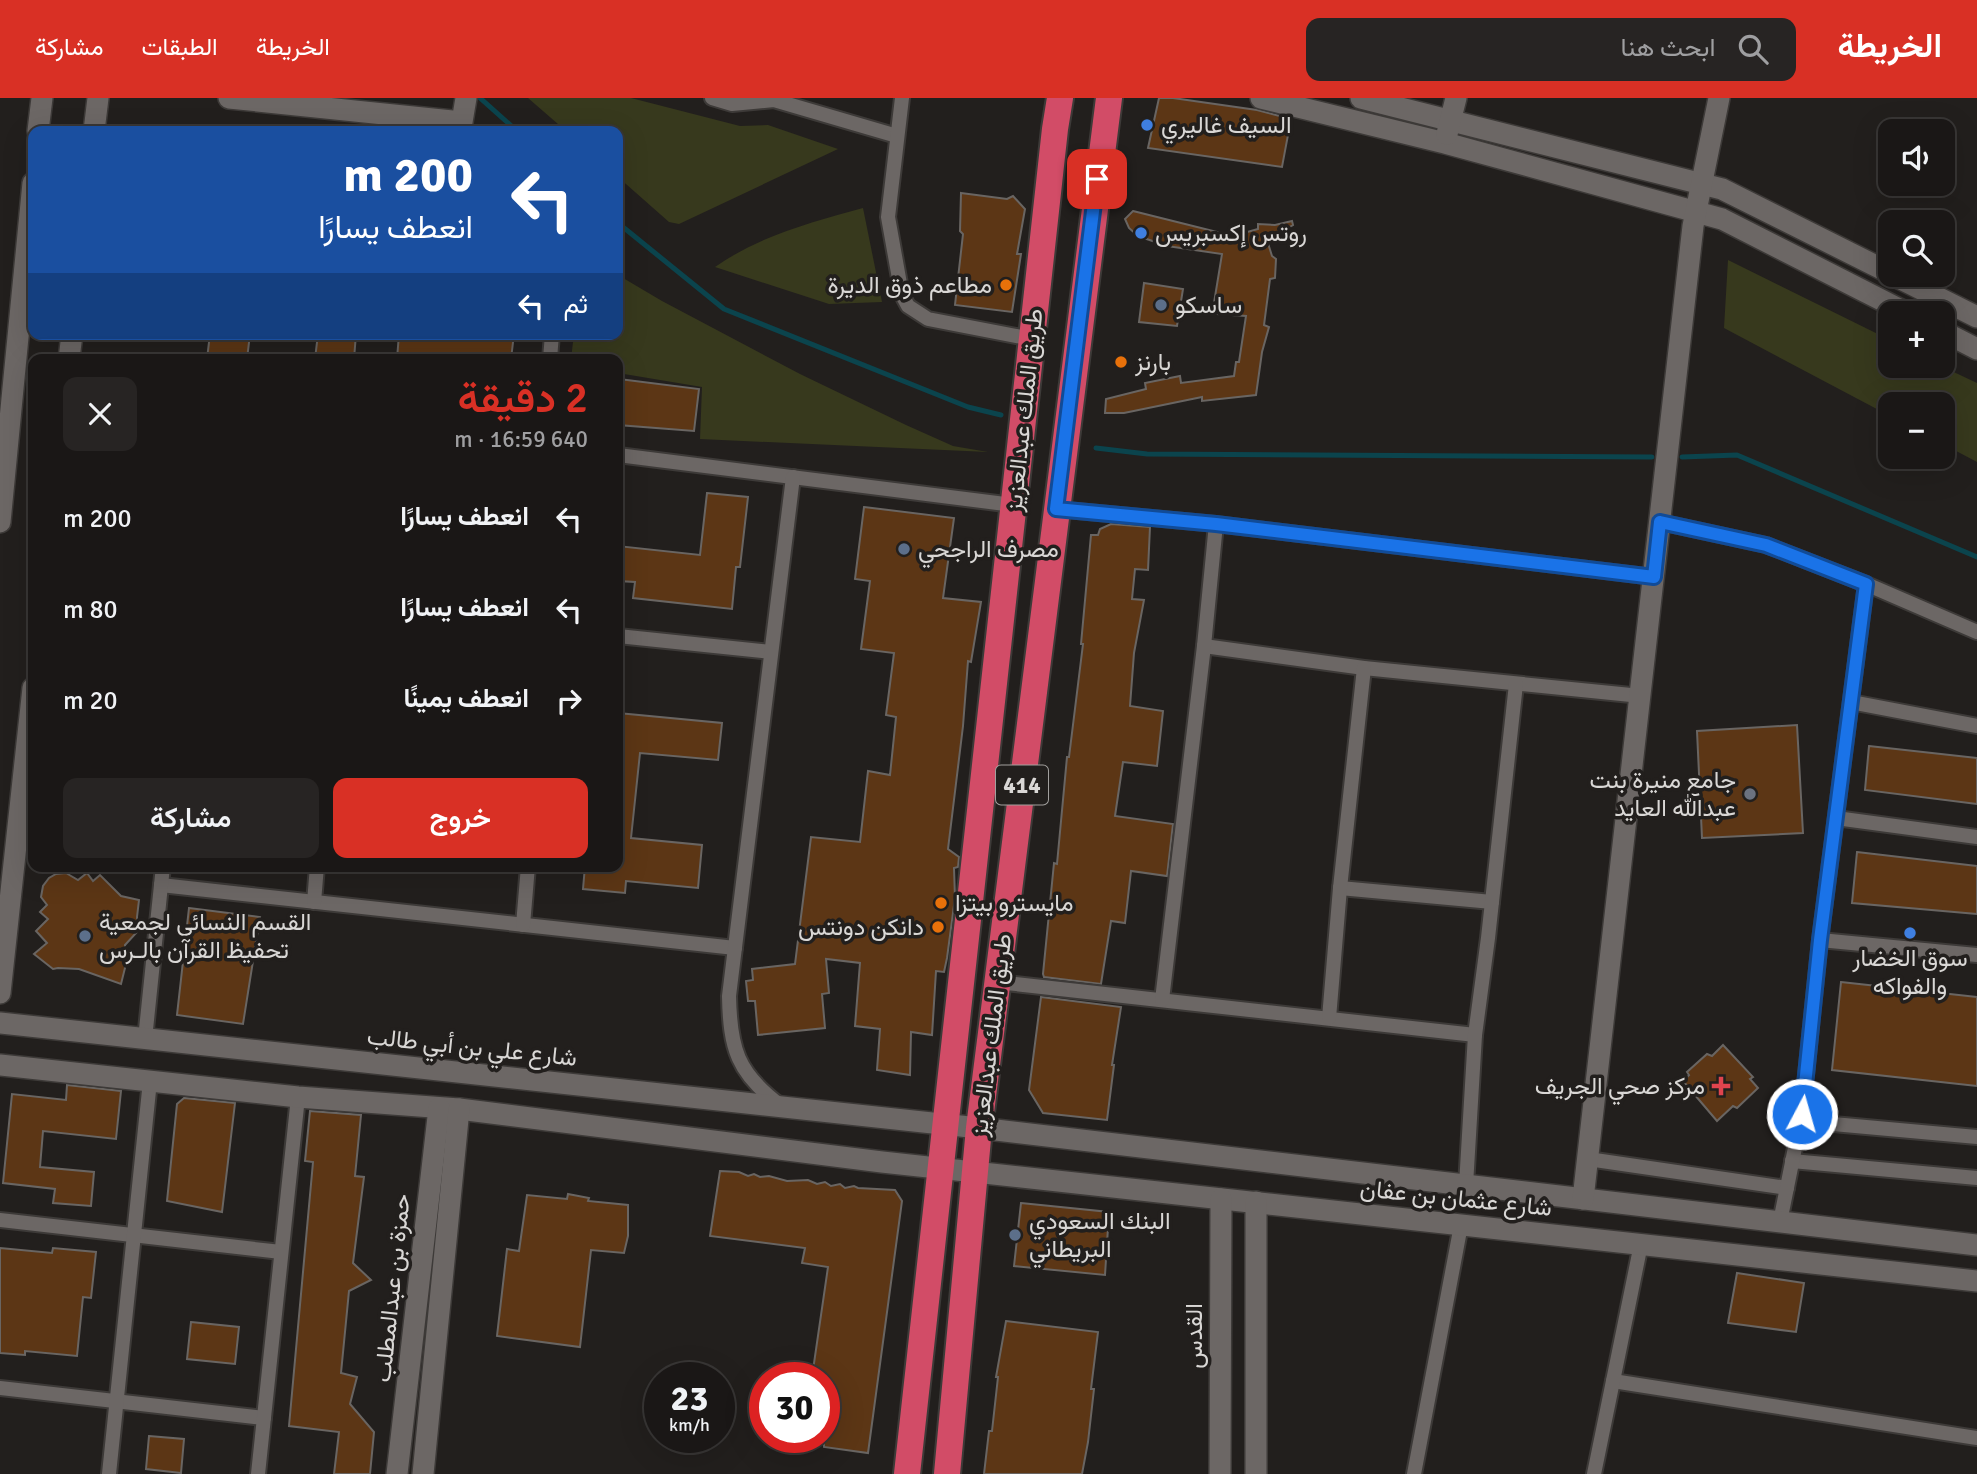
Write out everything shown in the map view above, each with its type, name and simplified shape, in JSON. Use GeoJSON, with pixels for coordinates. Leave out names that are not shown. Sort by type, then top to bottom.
{"type":"FeatureCollection","features":[{"type":"Feature","properties":{"kind":"highway","name":"طريق الملك عبدالعزيز"},"geometry":{"type":"LineString","coordinates":[[907,1474],[935,1167],[1060,98]]}},
{"type":"Feature","properties":{"kind":"highway","name":"طريق الملك عبدالعزيز"},"geometry":{"type":"LineString","coordinates":[[947,1474],[979,1128],[1109,98]]}},
{"type":"Feature","properties":{"kind":"street"},"geometry":{"type":"LineString","coordinates":[[39,126],[42,98]]}},
{"type":"Feature","properties":{"kind":"street"},"geometry":{"type":"LineString","coordinates":[[94,126],[97,98]]}},
{"type":"Feature","properties":{"kind":"street"},"geometry":{"type":"LineString","coordinates":[[229,98],[418,108],[462,126]]}},
{"type":"Feature","properties":{"kind":"street"},"geometry":{"type":"LineString","coordinates":[[464,126],[466,98]]}},
{"type":"Feature","properties":{"kind":"street"},"geometry":{"type":"LineString","coordinates":[[712,98],[732,101],[774,100],[897,136]]}},
{"type":"Feature","properties":{"kind":"street"},"geometry":{"type":"LineString","coordinates":[[902,98],[888,217],[902,295],[908,306],[928,318],[1032,339]]}},
{"type":"Feature","properties":{"kind":"street"},"geometry":{"type":"LineString","coordinates":[[1261,98],[1445,143],[1722,219],[1883,301]]}},
{"type":"Feature","properties":{"kind":"street"},"geometry":{"type":"LineString","coordinates":[[1361,98],[1427,106],[1450,120],[1723,189],[1878,267]]}},
{"type":"Feature","properties":{"kind":"street"},"geometry":{"type":"LineString","coordinates":[[1445,143],[1456,98]]}},
{"type":"Feature","properties":{"kind":"street"},"geometry":{"type":"LineString","coordinates":[[1583,1199],[1695,211],[1718,98]]}},
{"type":"Feature","properties":{"kind":"street"},"geometry":{"type":"LineString","coordinates":[[1420,137],[1427,106]]}},
{"type":"Feature","properties":{"kind":"street"},"geometry":{"type":"LineString","coordinates":[[0,522],[28,232]]}},
{"type":"Feature","properties":{"kind":"street"},"geometry":{"type":"LineString","coordinates":[[1918,287],[1977,317]]}},
{"type":"Feature","properties":{"kind":"street"},"geometry":{"type":"LineString","coordinates":[[1955,338],[1977,349]]}},
{"type":"Feature","properties":{"kind":"street"},"geometry":{"type":"LineString","coordinates":[[623,456],[1013,505]]}},
{"type":"Feature","properties":{"kind":"street"},"geometry":{"type":"LineString","coordinates":[[783,1107],[760,1089],[746,1072],[735,1050],[729,996],[793,477]]}},
{"type":"Feature","properties":{"kind":"street"},"geometry":{"type":"LineString","coordinates":[[1056,509],[1216,524],[1654,577]]}},
{"type":"Feature","properties":{"kind":"street"},"geometry":{"type":"LineString","coordinates":[[1660,522],[1766,545],[1977,632]]}},
{"type":"Feature","properties":{"kind":"street"},"geometry":{"type":"LineString","coordinates":[[1162,1000],[1216,524]]}},
{"type":"Feature","properties":{"kind":"street"},"geometry":{"type":"LineString","coordinates":[[1780,1222],[1800,1121],[1820,940],[1866,584]]}},
{"type":"Feature","properties":{"kind":"street"},"geometry":{"type":"LineString","coordinates":[[623,637],[771,652]]}},
{"type":"Feature","properties":{"kind":"street"},"geometry":{"type":"LineString","coordinates":[[1204,646],[1364,668],[1641,696]]}},
{"type":"Feature","properties":{"kind":"street"},"geometry":{"type":"LineString","coordinates":[[1329,1018],[1364,668]]}},
{"type":"Feature","properties":{"kind":"street"},"geometry":{"type":"LineString","coordinates":[[1466,1185],[1475,1035],[1516,684]]}},
{"type":"Feature","properties":{"kind":"street"},"geometry":{"type":"LineString","coordinates":[[1851,702],[1977,726]]}},
{"type":"Feature","properties":{"kind":"street"},"geometry":{"type":"LineString","coordinates":[[0,993],[7,866],[28,722]]}},
{"type":"Feature","properties":{"kind":"street"},"geometry":{"type":"LineString","coordinates":[[1836,818],[1977,837]]}},
{"type":"Feature","properties":{"kind":"street"},"geometry":{"type":"LineString","coordinates":[[145,1039],[162,872]]}},
{"type":"Feature","properties":{"kind":"street"},"geometry":{"type":"LineString","coordinates":[[314,902],[316,872]]}},
{"type":"Feature","properties":{"kind":"street"},"geometry":{"type":"LineString","coordinates":[[523,925],[527,872]]}},
{"type":"Feature","properties":{"kind":"street"},"geometry":{"type":"LineString","coordinates":[[161,885],[735,948]]}},
{"type":"Feature","properties":{"kind":"street"},"geometry":{"type":"LineString","coordinates":[[1340,888],[1492,902]]}},
{"type":"Feature","properties":{"kind":"street"},"geometry":{"type":"LineString","coordinates":[[1820,940],[1977,955]]}},
{"type":"Feature","properties":{"kind":"street"},"geometry":{"type":"LineString","coordinates":[[997,982],[1475,1035]]}},
{"type":"Feature","properties":{"kind":"street","name":"شارع علي بن أبي طالب"},"geometry":{"type":"LineString","coordinates":[[0,1023],[942,1123]]}},
{"type":"Feature","properties":{"kind":"street"},"geometry":{"type":"LineString","coordinates":[[0,1065],[298,1097],[449,1109],[935,1167]]}},
{"type":"Feature","properties":{"kind":"street"},"geometry":{"type":"LineString","coordinates":[[109,1474],[149,1081]]}},
{"type":"Feature","properties":{"kind":"street"},"geometry":{"type":"LineString","coordinates":[[258,1474],[298,1097]]}},
{"type":"Feature","properties":{"kind":"street","name":"حمزة بن عبدالمطلب"},"geometry":{"type":"LineString","coordinates":[[397,1474],[449,1109]]}},
{"type":"Feature","properties":{"kind":"street","name":"حمزة بن عبدالمطلب"},"geometry":{"type":"LineString","coordinates":[[423,1474],[449,1109]]}},
{"type":"Feature","properties":{"kind":"street"},"geometry":{"type":"LineString","coordinates":[[1800,1121],[1977,1137]]}},
{"type":"Feature","properties":{"kind":"street","name":"شارع عثمان بن عفان"},"geometry":{"type":"LineString","coordinates":[[942,1123],[1977,1245]]}},
{"type":"Feature","properties":{"kind":"street"},"geometry":{"type":"LineString","coordinates":[[1588,1160],[1787,1188]]}},
{"type":"Feature","properties":{"kind":"street"},"geometry":{"type":"LineString","coordinates":[[1792,1161],[1977,1178]]}},
{"type":"Feature","properties":{"kind":"street","name":"شارع عثمان بن عفان"},"geometry":{"type":"LineString","coordinates":[[935,1167],[1977,1281]]}},
{"type":"Feature","properties":{"kind":"street","name":"القدس"},"geometry":{"type":"LineString","coordinates":[[1220,1474],[1221,1199]]}},
{"type":"Feature","properties":{"kind":"street"},"geometry":{"type":"LineString","coordinates":[[1256,1202],[1256,1474]]}},
{"type":"Feature","properties":{"kind":"street"},"geometry":{"type":"LineString","coordinates":[[0,1220],[281,1252]]}},
{"type":"Feature","properties":{"kind":"street"},"geometry":{"type":"LineString","coordinates":[[1414,1474],[1461,1225]]}},
{"type":"Feature","properties":{"kind":"street"},"geometry":{"type":"LineString","coordinates":[[1594,1474],[1641,1244]]}},
{"type":"Feature","properties":{"kind":"street"},"geometry":{"type":"LineString","coordinates":[[1613,1381],[1977,1438]]}},
{"type":"Feature","properties":{"kind":"street"},"geometry":{"type":"LineString","coordinates":[[0,1388],[264,1418]]}},
{"type":"Feature","properties":{"kind":"green space"},"geometry":{"type":"Polygon","coordinates":[[[528,98],[631,98],[740,126],[768,125],[838,149],[679,224],[669,222],[623,181],[623,126],[560,126],[528,98]]]}},
{"type":"Feature","properties":{"kind":"green space"},"geometry":{"type":"Polygon","coordinates":[[[863,208],[882,302],[829,304],[715,267],[768,238],[863,208]]]}},
{"type":"Feature","properties":{"kind":"green space"},"geometry":{"type":"Polygon","coordinates":[[[1728,260],[1878,334],[1878,378],[1955,378],[1955,373],[1977,383],[1977,462],[1955,450],[1955,392],[1878,392],[1878,410],[1724,328],[1728,260]]]}},
{"type":"Feature","properties":{"kind":"green space"},"geometry":{"type":"Polygon","coordinates":[[[623,278],[800,374],[906,425],[953,446],[988,452],[700,439],[702,387],[623,374],[623,354],[572,354],[573,340],[623,340],[623,278]]]}},
{"type":"Feature","properties":{"kind":"building"},"geometry":{"type":"Polygon","coordinates":[[[1159,98],[1257,110],[1291,119],[1282,167],[1148,148],[1159,98]]]}},
{"type":"Feature","properties":{"kind":"building"},"geometry":{"type":"Polygon","coordinates":[[[961,193],[1007,199],[1013,196],[1025,209],[1017,254],[1021,254],[1012,312],[955,305],[963,234],[960,231],[961,193]]]}},
{"type":"Feature","properties":{"kind":"building"},"geometry":{"type":"Polygon","coordinates":[[[1133,211],[1233,236],[1258,229],[1258,224],[1275,225],[1292,221],[1293,225],[1267,240],[1272,256],[1276,259],[1275,278],[1270,279],[1264,325],[1269,327],[1262,352],[1256,395],[1202,401],[1202,397],[1124,413],[1105,413],[1106,399],[1146,389],[1145,383],[1180,376],[1181,383],[1234,376],[1236,362],[1239,362],[1246,316],[1217,314],[1213,309],[1222,254],[1167,246],[1138,236],[1129,228],[1125,219],[1133,211]]]}},
{"type":"Feature","properties":{"kind":"building","name":"ساسكو"},"geometry":{"type":"Polygon","coordinates":[[[1144,283],[1183,289],[1177,326],[1139,322],[1144,283]]]}},
{"type":"Feature","properties":{"kind":"building"},"geometry":{"type":"Polygon","coordinates":[[[209,340],[249,340],[248,354],[208,354],[209,340]]]}},
{"type":"Feature","properties":{"kind":"building"},"geometry":{"type":"Polygon","coordinates":[[[317,340],[356,340],[354,354],[316,354],[317,340]]]}},
{"type":"Feature","properties":{"kind":"building"},"geometry":{"type":"Polygon","coordinates":[[[399,340],[513,340],[512,354],[397,354],[399,340]]]}},
{"type":"Feature","properties":{"kind":"building"},"geometry":{"type":"Polygon","coordinates":[[[623,380],[699,389],[694,431],[623,425],[623,380]]]}},
{"type":"Feature","properties":{"kind":"building"},"geometry":{"type":"Polygon","coordinates":[[[707,493],[748,497],[732,609],[633,598],[635,582],[623,581],[623,547],[700,555],[707,493]]]}},
{"type":"Feature","properties":{"kind":"building"},"geometry":{"type":"Polygon","coordinates":[[[864,507],[954,518],[943,598],[981,602],[971,662],[968,661],[948,849],[959,857],[958,867],[954,868],[955,898],[947,958],[944,972],[936,971],[932,1035],[911,1032],[910,1075],[877,1070],[880,1029],[855,1026],[860,963],[826,959],[829,993],[822,994],[825,1028],[758,1035],[755,1001],[748,1001],[746,981],[753,980],[752,969],[795,964],[811,837],[860,842],[868,771],[890,775],[896,717],[886,715],[894,653],[861,649],[870,581],[855,579],[864,507]]]}},
{"type":"Feature","properties":{"kind":"building"},"geometry":{"type":"Polygon","coordinates":[[[1111,524],[1150,527],[1148,570],[1135,569],[1132,599],[1144,600],[1134,653],[1130,706],[1163,711],[1157,766],[1123,762],[1115,816],[1173,824],[1167,876],[1131,871],[1125,923],[1111,921],[1101,984],[1044,977],[1043,974],[1054,863],[1057,864],[1067,757],[1083,644],[1091,535],[1098,535],[1100,529],[1111,524]]]}},
{"type":"Feature","properties":{"kind":"building"},"geometry":{"type":"Polygon","coordinates":[[[623,713],[722,723],[718,760],[640,753],[631,838],[702,845],[698,888],[626,881],[625,893],[583,889],[584,872],[623,872],[623,713]]]}},
{"type":"Feature","properties":{"kind":"building","name":"جامع منيرة بنت عبدالله العايد"},"geometry":{"type":"Polygon","coordinates":[[[1797,725],[1803,833],[1702,838],[1697,731],[1797,725]]]}},
{"type":"Feature","properties":{"kind":"building"},"geometry":{"type":"Polygon","coordinates":[[[1869,746],[1977,758],[1977,804],[1865,790],[1869,746]]]}},
{"type":"Feature","properties":{"kind":"building"},"geometry":{"type":"Polygon","coordinates":[[[1857,852],[1977,866],[1977,914],[1852,903],[1857,852]]]}},
{"type":"Feature","properties":{"kind":"building"},"geometry":{"type":"Polygon","coordinates":[[[66,873],[78,880],[87,873],[93,881],[100,875],[121,896],[139,900],[138,931],[125,945],[125,968],[121,984],[79,969],[53,969],[34,954],[47,943],[36,931],[48,919],[40,912],[47,905],[41,897],[43,886],[56,874],[66,873]]]}},
{"type":"Feature","properties":{"kind":"building"},"geometry":{"type":"Polygon","coordinates":[[[189,908],[260,917],[243,1024],[177,1015],[189,908]]]}},
{"type":"Feature","properties":{"kind":"building"},"geometry":{"type":"Polygon","coordinates":[[[1841,982],[1977,997],[1977,1086],[1832,1070],[1841,982]]]}},
{"type":"Feature","properties":{"kind":"building"},"geometry":{"type":"Polygon","coordinates":[[[1041,997],[1121,1007],[1107,1120],[1043,1113],[1029,1090],[1041,997]]]}},
{"type":"Feature","properties":{"kind":"building"},"geometry":{"type":"Polygon","coordinates":[[[1723,1045],[1753,1077],[1750,1079],[1758,1088],[1737,1108],[1733,1106],[1717,1121],[1683,1081],[1689,1075],[1687,1072],[1707,1054],[1712,1056],[1723,1045]]]}},
{"type":"Feature","properties":{"kind":"building"},"geometry":{"type":"Polygon","coordinates":[[[67,1085],[121,1091],[116,1139],[43,1131],[40,1167],[94,1172],[91,1206],[53,1203],[55,1189],[3,1183],[12,1094],[66,1100],[67,1085]]]}},
{"type":"Feature","properties":{"kind":"building"},"geometry":{"type":"Polygon","coordinates":[[[184,1098],[235,1103],[222,1212],[167,1201],[177,1104],[184,1098]]]}},
{"type":"Feature","properties":{"kind":"building"},"geometry":{"type":"Polygon","coordinates":[[[310,1111],[361,1115],[355,1176],[364,1177],[353,1263],[371,1280],[349,1291],[341,1373],[357,1377],[350,1404],[374,1432],[370,1474],[334,1474],[339,1432],[289,1426],[313,1162],[305,1161],[310,1111]]]}},
{"type":"Feature","properties":{"kind":"building"},"geometry":{"type":"Polygon","coordinates":[[[720,1171],[739,1172],[748,1176],[769,1176],[787,1181],[808,1180],[817,1184],[825,1182],[831,1186],[840,1184],[845,1188],[854,1186],[895,1190],[902,1201],[868,1453],[840,1449],[840,1362],[814,1362],[828,1267],[802,1263],[805,1248],[710,1236],[720,1171]]]}},
{"type":"Feature","properties":{"kind":"building"},"geometry":{"type":"Polygon","coordinates":[[[568,1194],[589,1198],[588,1201],[628,1205],[628,1236],[624,1253],[591,1250],[580,1347],[497,1336],[507,1249],[519,1251],[527,1195],[567,1199],[568,1194]]]}},
{"type":"Feature","properties":{"kind":"building"},"geometry":{"type":"Polygon","coordinates":[[[1021,1203],[1109,1212],[1105,1275],[1014,1266],[1021,1203]]]}},
{"type":"Feature","properties":{"kind":"building"},"geometry":{"type":"Polygon","coordinates":[[[0,1248],[52,1253],[53,1248],[96,1252],[91,1298],[83,1297],[77,1356],[25,1351],[25,1355],[0,1353],[0,1248]]]}},
{"type":"Feature","properties":{"kind":"building"},"geometry":{"type":"Polygon","coordinates":[[[1737,1273],[1804,1283],[1796,1332],[1728,1323],[1737,1273]]]}},
{"type":"Feature","properties":{"kind":"building"},"geometry":{"type":"Polygon","coordinates":[[[1006,1321],[1098,1332],[1091,1389],[1094,1389],[1082,1474],[984,1474],[1006,1321]]]}},
{"type":"Feature","properties":{"kind":"building"},"geometry":{"type":"Polygon","coordinates":[[[191,1322],[239,1327],[235,1364],[187,1359],[191,1322]]]}},
{"type":"Feature","properties":{"kind":"building"},"geometry":{"type":"Polygon","coordinates":[[[149,1436],[184,1439],[181,1473],[146,1469],[149,1436]]]}},
{"type":"Feature","properties":{"kind":"waterway"},"geometry":{"type":"LineString","coordinates":[[480,98],[511,126]]}},
{"type":"Feature","properties":{"kind":"waterway"},"geometry":{"type":"LineString","coordinates":[[623,227],[724,309],[968,407],[1001,415]]}},
{"type":"Feature","properties":{"kind":"waterway"},"geometry":{"type":"LineString","coordinates":[[1096,448],[1147,454],[1652,457]]}},
{"type":"Feature","properties":{"kind":"waterway"},"geometry":{"type":"LineString","coordinates":[[1682,457],[1737,455],[1977,557]]}},
{"type":"Feature","properties":{"kind":"place","name":"السيف غاليري"},"geometry":{"type":"Point","coordinates":[1147,125]}},
{"type":"Feature","properties":{"kind":"place","name":"روتس إكسبريس"},"geometry":{"type":"Point","coordinates":[1141,233]}},
{"type":"Feature","properties":{"kind":"place","name":"مطاعم ذوق الديرة"},"geometry":{"type":"Point","coordinates":[1006,285]}},
{"type":"Feature","properties":{"kind":"place","name":"ساسكو"},"geometry":{"type":"Point","coordinates":[1161,305]}},
{"type":"Feature","properties":{"kind":"place","name":"بارنز"},"geometry":{"type":"Point","coordinates":[1121,362]}},
{"type":"Feature","properties":{"kind":"place","name":"مصرف الراجحي"},"geometry":{"type":"Point","coordinates":[904,549]}},
{"type":"Feature","properties":{"kind":"place","name":"جامع منيرة بنت عبدالله العايد"},"geometry":{"type":"Point","coordinates":[1750,794]}},
{"type":"Feature","properties":{"kind":"place","name":"مايسترو بيتزا"},"geometry":{"type":"Point","coordinates":[941,903]}},
{"type":"Feature","properties":{"kind":"place","name":"دانكن دونتس"},"geometry":{"type":"Point","coordinates":[938,927]}},
{"type":"Feature","properties":{"kind":"place","name":"سوق الخضار والفواكه"},"geometry":{"type":"Point","coordinates":[1910,933]}},
{"type":"Feature","properties":{"kind":"place","name":"القسم النسائي لجمعية تحفيظ القرآن بالـرس"},"geometry":{"type":"Point","coordinates":[85,936]}},
{"type":"Feature","properties":{"kind":"place","name":"مركز صحي الجريف"},"geometry":{"type":"Point","coordinates":[1721,1086]}},
{"type":"Feature","properties":{"kind":"place","name":"البنك السعودي البريطاني"},"geometry":{"type":"Point","coordinates":[1015,1235]}},
{"type":"Feature","properties":{"kind":"route"},"geometry":{"type":"LineString","coordinates":[[1097,179],[1056,509],[1216,524],[1654,577],[1660,522],[1766,545],[1866,584],[1820,940],[1802,1114]]}}]}
